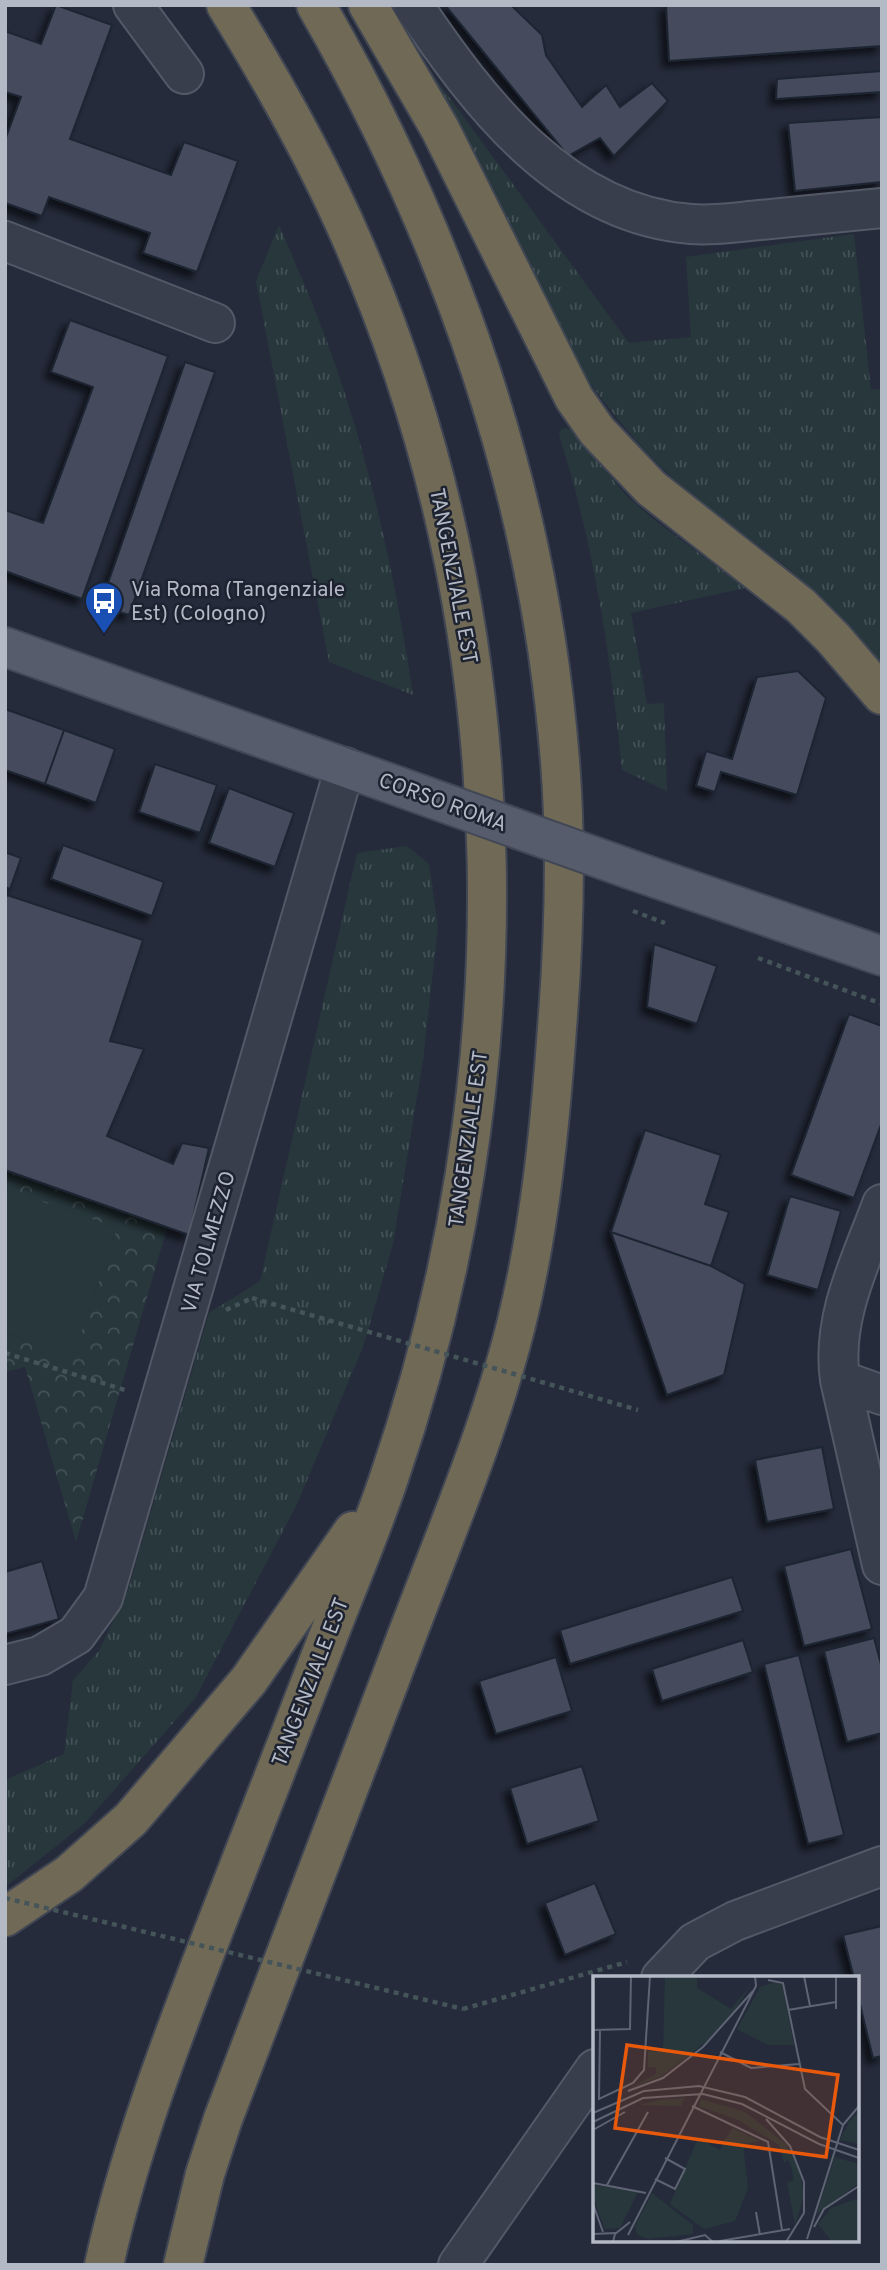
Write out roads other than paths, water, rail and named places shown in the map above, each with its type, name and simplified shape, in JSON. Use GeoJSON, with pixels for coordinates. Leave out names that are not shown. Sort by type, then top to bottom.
{"type":"FeatureCollection","features":[{"type":"Feature","properties":{"kind":"highway","name":"TANGENZIALE EST"},"geometry":{"type":"LineString","coordinates":[[104,2265],[126,2177],[161,2068],[388,1481],[441,1300],[472,1133],[482,1046],[487,875],[479,719],[466,624],[443,508],[404,376],[360,260],[328,189],[269,76],[226,5]]}},
{"type":"Feature","properties":{"kind":"highway"},"geometry":{"type":"LineString","coordinates":[[183,2265],[205,2174],[223,2119],[464,1486],[506,1361],[521,1300],[540,1193],[555,1065],[562,966],[564,824],[559,746],[540,604],[517,490],[484,377],[434,241],[363,88],[316,5]]}},
{"type":"Feature","properties":{"kind":"highway"},"geometry":{"type":"LineString","coordinates":[[368,5],[440,130],[574,398],[597,431],[651,488],[801,606],[833,638],[882,695]]}},
{"type":"Feature","properties":{"kind":"highway"},"geometry":{"type":"LineString","coordinates":[[5,1917],[69,1874],[131,1819],[249,1680],[388,1481]]}},
{"type":"Feature","properties":{"kind":"main road","name":"CORSO ROMA"},"geometry":{"type":"LineString","coordinates":[[5,647],[882,956]]}},
{"type":"Feature","properties":{"kind":"street"},"geometry":{"type":"LineString","coordinates":[[133,5],[184,74]]}},
{"type":"Feature","properties":{"kind":"street"},"geometry":{"type":"LineString","coordinates":[[413,5],[467,79],[511,131],[555,171],[605,199],[648,216],[693,225],[882,208]]}},
{"type":"Feature","properties":{"kind":"street"},"geometry":{"type":"LineString","coordinates":[[5,241],[215,323]]}},
{"type":"Feature","properties":{"kind":"street","name":"VIA TOLMEZZO"},"geometry":{"type":"LineString","coordinates":[[5,1665],[40,1656],[76,1634],[103,1598],[345,767]]}},
{"type":"Feature","properties":{"kind":"street"},"geometry":{"type":"LineString","coordinates":[[882,1205],[843,1311],[838,1347],[840,1380],[882,1565]]}},
{"type":"Feature","properties":{"kind":"street"},"geometry":{"type":"LineString","coordinates":[[840,1380],[882,1395]]}},
{"type":"Feature","properties":{"kind":"street"},"geometry":{"type":"LineString","coordinates":[[646,1969],[735,1921],[882,1866]]}},
{"type":"Feature","properties":{"kind":"street"},"geometry":{"type":"LineString","coordinates":[[458,2265],[593,2072]]}},
{"type":"Feature","properties":{"kind":"place","name":"Via Roma (Tangenziale Est) (Cologno)"},"geometry":{"type":"Point","coordinates":[104,635]}}]}
